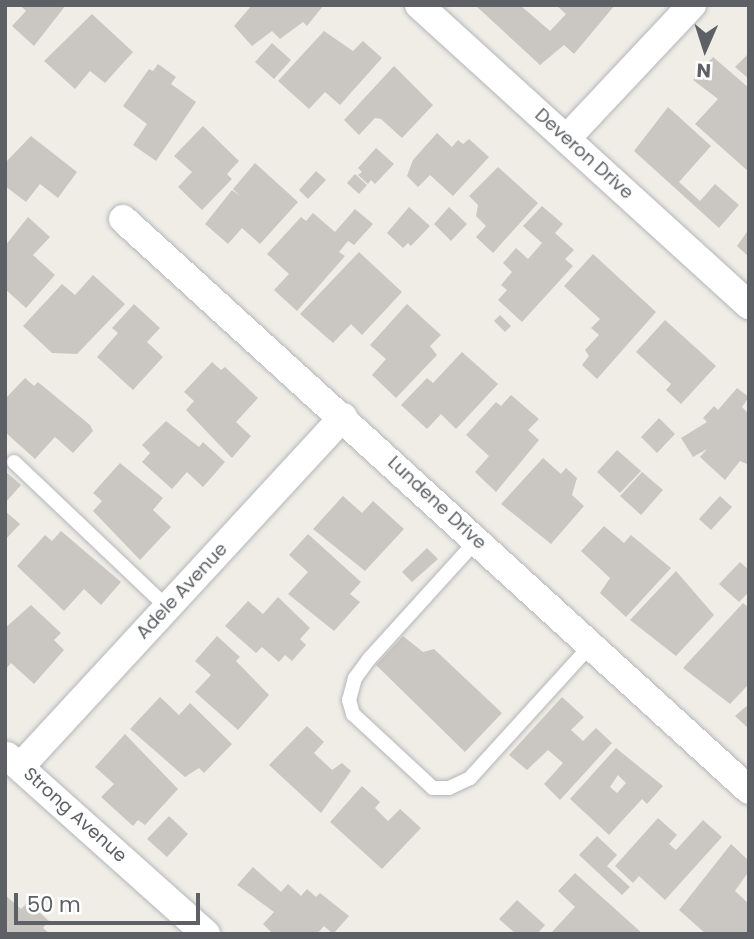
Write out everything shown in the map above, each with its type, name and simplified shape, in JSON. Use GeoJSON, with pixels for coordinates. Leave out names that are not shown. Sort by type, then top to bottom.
{"type":"FeatureCollection","features":[{"type":"Feature","properties":{"kind":"street","name":"Deveron Drive"},"geometry":{"type":"LineString","coordinates":[[419,5],[749,305]]}},
{"type":"Feature","properties":{"kind":"street"},"geometry":{"type":"LineString","coordinates":[[567,138],[692,5]]}},
{"type":"Feature","properties":{"kind":"street","name":"Lundene Drive"},"geometry":{"type":"LineString","coordinates":[[123,219],[343,416],[749,790]]}},
{"type":"Feature","properties":{"kind":"street","name":"Adele Avenue"},"geometry":{"type":"LineString","coordinates":[[13,760],[167,607],[343,416]]}},
{"type":"Feature","properties":{"kind":"street","name":"Strong Avenue"},"geometry":{"type":"LineString","coordinates":[[13,760],[206,934]]}},
{"type":"Feature","properties":{"kind":"lane"},"geometry":{"type":"LineString","coordinates":[[14,462],[167,607]]}},
{"type":"Feature","properties":{"kind":"lane"},"geometry":{"type":"LineString","coordinates":[[477,540],[369,659],[355,678],[349,700],[353,714],[433,788],[449,788],[470,778],[591,645]]}},
{"type":"Feature","properties":{"kind":"building"},"geometry":{"type":"Polygon","coordinates":[[[20,5],[66,5],[34,46],[12,26],[26,11],[20,5]]]}},
{"type":"Feature","properties":{"kind":"building"},"geometry":{"type":"Polygon","coordinates":[[[252,5],[323,6],[307,26],[303,22],[280,39],[272,31],[252,46],[234,26],[252,5]]]}},
{"type":"Feature","properties":{"kind":"building"},"geometry":{"type":"Polygon","coordinates":[[[475,5],[520,5],[550,31],[566,14],[556,5],[615,5],[574,54],[564,45],[540,65],[475,5]]]}},
{"type":"Feature","properties":{"kind":"building"},"geometry":{"type":"Polygon","coordinates":[[[92,14],[133,52],[105,83],[90,71],[75,89],[44,61],[92,14]]]}},
{"type":"Feature","properties":{"kind":"building"},"geometry":{"type":"Polygon","coordinates":[[[324,31],[353,51],[363,41],[382,58],[340,105],[325,92],[309,109],[278,81],[324,31]]]}},
{"type":"Feature","properties":{"kind":"building"},"geometry":{"type":"Polygon","coordinates":[[[272,43],[291,60],[274,79],[255,62],[272,43]]]}},
{"type":"Feature","properties":{"kind":"building"},"geometry":{"type":"Polygon","coordinates":[[[749,53],[749,79],[735,67],[749,53]]]}},
{"type":"Feature","properties":{"kind":"building"},"geometry":{"type":"Polygon","coordinates":[[[713,57],[749,88],[749,172],[695,124],[718,99],[693,80],[713,57]]]}},
{"type":"Feature","properties":{"kind":"building"},"geometry":{"type":"Polygon","coordinates":[[[158,64],[176,77],[171,84],[196,102],[156,161],[133,145],[147,124],[123,106],[149,69],[153,71],[158,64]]]}},
{"type":"Feature","properties":{"kind":"building"},"geometry":{"type":"Polygon","coordinates":[[[394,66],[433,105],[402,138],[381,119],[375,118],[359,135],[344,120],[394,66]]]}},
{"type":"Feature","properties":{"kind":"building"},"geometry":{"type":"Polygon","coordinates":[[[668,107],[711,146],[679,182],[700,201],[715,184],[739,205],[719,228],[634,151],[668,107]]]}},
{"type":"Feature","properties":{"kind":"building"},"geometry":{"type":"Polygon","coordinates":[[[203,126],[239,161],[227,174],[232,179],[202,210],[178,187],[192,172],[174,156],[203,126]]]}},
{"type":"Feature","properties":{"kind":"building"},"geometry":{"type":"Polygon","coordinates":[[[437,133],[452,147],[458,140],[463,144],[469,139],[489,157],[453,196],[430,175],[418,187],[407,176],[413,160],[437,133]]]}},
{"type":"Feature","properties":{"kind":"building"},"geometry":{"type":"Polygon","coordinates":[[[31,136],[77,172],[58,198],[40,184],[26,202],[5,186],[5,163],[31,136]]]}},
{"type":"Feature","properties":{"kind":"building"},"geometry":{"type":"Polygon","coordinates":[[[376,148],[394,164],[375,184],[371,180],[368,184],[358,175],[362,172],[358,168],[376,148]]]}},
{"type":"Feature","properties":{"kind":"building"},"geometry":{"type":"Polygon","coordinates":[[[255,163],[298,202],[260,244],[242,228],[228,244],[205,224],[232,190],[240,196],[233,189],[255,163]]]}},
{"type":"Feature","properties":{"kind":"building"},"geometry":{"type":"Polygon","coordinates":[[[498,167],[538,203],[493,253],[476,237],[486,226],[476,216],[478,205],[469,196],[498,167]]]}},
{"type":"Feature","properties":{"kind":"building"},"geometry":{"type":"Polygon","coordinates":[[[316,171],[326,180],[308,199],[299,190],[316,171]]]}},
{"type":"Feature","properties":{"kind":"building"},"geometry":{"type":"Polygon","coordinates":[[[355,174],[367,185],[359,194],[347,183],[355,174]]]}},
{"type":"Feature","properties":{"kind":"building"},"geometry":{"type":"Polygon","coordinates":[[[542,206],[563,224],[555,233],[574,250],[565,259],[573,266],[522,322],[498,300],[507,290],[501,285],[512,272],[503,263],[516,248],[528,259],[542,243],[523,226],[542,206]]]}},
{"type":"Feature","properties":{"kind":"building"},"geometry":{"type":"Polygon","coordinates":[[[409,207],[430,226],[411,246],[408,243],[403,248],[387,233],[409,207]]]}},
{"type":"Feature","properties":{"kind":"building"},"geometry":{"type":"Polygon","coordinates":[[[449,207],[467,224],[451,241],[434,224],[449,207]]]}},
{"type":"Feature","properties":{"kind":"building"},"geometry":{"type":"Polygon","coordinates":[[[355,209],[373,224],[354,245],[348,241],[339,252],[345,256],[297,311],[274,290],[289,274],[267,254],[301,217],[306,221],[313,213],[335,232],[355,209]]]}},
{"type":"Feature","properties":{"kind":"building"},"geometry":{"type":"Polygon","coordinates":[[[28,217],[50,237],[33,255],[55,275],[26,308],[5,289],[5,246],[28,217]]]}},
{"type":"Feature","properties":{"kind":"building"},"geometry":{"type":"Polygon","coordinates":[[[749,229],[749,257],[737,246],[749,229]]]}},
{"type":"Feature","properties":{"kind":"building"},"geometry":{"type":"Polygon","coordinates":[[[359,252],[402,292],[362,335],[351,324],[333,343],[300,314],[359,252]]]}},
{"type":"Feature","properties":{"kind":"building"},"geometry":{"type":"Polygon","coordinates":[[[593,254],[656,312],[597,379],[582,365],[589,356],[585,350],[599,335],[591,328],[600,319],[564,286],[593,254]]]}},
{"type":"Feature","properties":{"kind":"building"},"geometry":{"type":"Polygon","coordinates":[[[93,275],[125,304],[77,354],[52,353],[23,326],[62,284],[75,295],[93,275]]]}},
{"type":"Feature","properties":{"kind":"building"},"geometry":{"type":"Polygon","coordinates":[[[134,304],[160,328],[147,342],[163,357],[133,390],[97,357],[118,333],[112,328],[134,304]]]}},
{"type":"Feature","properties":{"kind":"building"},"geometry":{"type":"Polygon","coordinates":[[[407,304],[441,335],[430,346],[437,355],[396,398],[372,375],[386,359],[370,345],[407,304]]]}},
{"type":"Feature","properties":{"kind":"building"},"geometry":{"type":"Polygon","coordinates":[[[500,315],[511,326],[505,332],[494,321],[500,315]]]}},
{"type":"Feature","properties":{"kind":"building"},"geometry":{"type":"Polygon","coordinates":[[[665,320],[716,366],[681,404],[666,390],[671,384],[636,352],[665,320]]]}},
{"type":"Feature","properties":{"kind":"building"},"geometry":{"type":"Polygon","coordinates":[[[462,352],[498,384],[456,429],[441,414],[427,429],[401,405],[427,378],[433,383],[462,352]]]}},
{"type":"Feature","properties":{"kind":"building"},"geometry":{"type":"Polygon","coordinates":[[[212,362],[221,370],[225,367],[258,398],[236,422],[251,436],[232,458],[186,410],[194,401],[184,392],[212,362]]]}},
{"type":"Feature","properties":{"kind":"building"},"geometry":{"type":"Polygon","coordinates":[[[25,378],[34,386],[38,382],[90,425],[93,431],[73,453],[55,437],[35,459],[5,432],[5,399],[25,378]]]}},
{"type":"Feature","properties":{"kind":"building"},"geometry":{"type":"Polygon","coordinates":[[[737,388],[749,397],[742,407],[749,414],[749,465],[740,461],[725,480],[700,457],[707,449],[693,457],[681,438],[707,422],[703,418],[714,406],[718,410],[737,388]]]}},
{"type":"Feature","properties":{"kind":"building"},"geometry":{"type":"Polygon","coordinates":[[[511,395],[539,419],[528,430],[539,440],[496,492],[475,472],[489,456],[466,435],[496,402],[501,406],[511,395]]]}},
{"type":"Feature","properties":{"kind":"building"},"geometry":{"type":"Polygon","coordinates":[[[659,418],[675,434],[657,453],[641,437],[659,418]]]}},
{"type":"Feature","properties":{"kind":"building"},"geometry":{"type":"Polygon","coordinates":[[[166,421],[199,447],[203,442],[225,462],[203,487],[187,472],[172,489],[142,462],[150,453],[142,445],[166,421]]]}},
{"type":"Feature","properties":{"kind":"building"},"geometry":{"type":"Polygon","coordinates":[[[617,450],[641,471],[620,493],[597,472],[617,450]]]}},
{"type":"Feature","properties":{"kind":"building"},"geometry":{"type":"Polygon","coordinates":[[[543,458],[561,474],[566,468],[577,478],[572,495],[584,506],[551,544],[501,504],[543,458]]]}},
{"type":"Feature","properties":{"kind":"building"},"geometry":{"type":"Polygon","coordinates":[[[120,463],[163,498],[153,510],[171,527],[140,560],[93,511],[102,501],[93,493],[120,463]]]}},
{"type":"Feature","properties":{"kind":"building"},"geometry":{"type":"Polygon","coordinates":[[[5,471],[21,485],[5,503],[5,471]]]}},
{"type":"Feature","properties":{"kind":"building"},"geometry":{"type":"Polygon","coordinates":[[[642,472],[663,490],[641,515],[620,496],[642,472]]]}},
{"type":"Feature","properties":{"kind":"building"},"geometry":{"type":"Polygon","coordinates":[[[343,496],[362,513],[373,501],[404,529],[365,571],[313,529],[343,496]]]}},
{"type":"Feature","properties":{"kind":"building"},"geometry":{"type":"Polygon","coordinates":[[[720,496],[732,507],[711,530],[699,519],[720,496]]]}},
{"type":"Feature","properties":{"kind":"building"},"geometry":{"type":"Polygon","coordinates":[[[5,511],[20,524],[5,540],[5,511]]]}},
{"type":"Feature","properties":{"kind":"building"},"geometry":{"type":"Polygon","coordinates":[[[604,526],[624,543],[631,535],[671,568],[626,617],[600,593],[610,578],[581,551],[604,526]]]}},
{"type":"Feature","properties":{"kind":"building"},"geometry":{"type":"Polygon","coordinates":[[[61,531],[121,582],[101,605],[84,589],[64,611],[17,566],[45,535],[52,541],[61,531]]]}},
{"type":"Feature","properties":{"kind":"building"},"geometry":{"type":"Polygon","coordinates":[[[308,534],[361,582],[350,594],[360,602],[334,631],[288,594],[308,572],[289,555],[308,534]]]}},
{"type":"Feature","properties":{"kind":"building"},"geometry":{"type":"Polygon","coordinates":[[[427,548],[438,559],[412,582],[402,572],[427,548]]]}},
{"type":"Feature","properties":{"kind":"building"},"geometry":{"type":"Polygon","coordinates":[[[740,562],[749,570],[749,592],[739,602],[719,584],[740,562]]]}},
{"type":"Feature","properties":{"kind":"building"},"geometry":{"type":"Polygon","coordinates":[[[676,571],[714,615],[676,656],[630,620],[676,571]]]}},
{"type":"Feature","properties":{"kind":"building"},"geometry":{"type":"Polygon","coordinates":[[[278,597],[310,628],[300,639],[306,645],[292,661],[285,655],[279,662],[262,647],[256,653],[225,626],[248,601],[263,614],[278,597]]]}},
{"type":"Feature","properties":{"kind":"building"},"geometry":{"type":"Polygon","coordinates":[[[743,603],[749,608],[749,684],[730,704],[683,668],[743,603]]]}},
{"type":"Feature","properties":{"kind":"building"},"geometry":{"type":"Polygon","coordinates":[[[31,605],[61,633],[54,640],[64,650],[34,684],[11,663],[5,670],[5,628],[31,605]]]}},
{"type":"Feature","properties":{"kind":"building"},"geometry":{"type":"Polygon","coordinates":[[[217,636],[240,657],[236,661],[269,695],[238,730],[195,692],[211,675],[195,661],[217,636]]]}},
{"type":"Feature","properties":{"kind":"building"},"geometry":{"type":"Polygon","coordinates":[[[403,636],[423,652],[434,649],[502,713],[465,752],[376,665],[403,636]]]}},
{"type":"Feature","properties":{"kind":"building"},"geometry":{"type":"Polygon","coordinates":[[[160,697],[179,715],[190,703],[232,744],[204,773],[199,768],[185,777],[130,729],[160,697]]]}},
{"type":"Feature","properties":{"kind":"building"},"geometry":{"type":"Polygon","coordinates":[[[562,697],[584,717],[571,730],[583,741],[596,728],[612,743],[560,800],[544,784],[563,763],[548,750],[527,770],[509,755],[562,697]]]}},
{"type":"Feature","properties":{"kind":"building"},"geometry":{"type":"Polygon","coordinates":[[[749,704],[749,729],[735,716],[749,704]]]}},
{"type":"Feature","properties":{"kind":"building"},"geometry":{"type":"Polygon","coordinates":[[[307,726],[324,742],[314,753],[332,770],[342,763],[351,771],[321,813],[269,765],[307,726]]]}},
{"type":"Feature","properties":{"kind":"building"},"geometry":{"type":"Polygon","coordinates":[[[125,734],[178,789],[145,825],[138,820],[133,826],[101,797],[114,784],[95,767],[125,734]]]}},
{"type":"Feature","properties":{"kind":"building"},"geometry":{"type":"Polygon","coordinates":[[[616,748],[663,786],[647,804],[642,799],[609,835],[570,799],[616,748]],[[618,775],[610,787],[617,793],[626,783],[618,775]]]}},
{"type":"Feature","properties":{"kind":"building"},"geometry":{"type":"Polygon","coordinates":[[[362,786],[380,802],[375,808],[388,821],[400,809],[421,828],[382,869],[330,822],[362,786]]]}},
{"type":"Feature","properties":{"kind":"building"},"geometry":{"type":"Polygon","coordinates":[[[169,816],[188,834],[167,857],[147,839],[169,816]]]}},
{"type":"Feature","properties":{"kind":"building"},"geometry":{"type":"Polygon","coordinates":[[[658,818],[677,835],[669,844],[676,850],[703,820],[722,837],[665,900],[639,876],[633,883],[615,866],[658,818]]]}},
{"type":"Feature","properties":{"kind":"building"},"geometry":{"type":"Polygon","coordinates":[[[597,836],[617,855],[607,866],[630,887],[622,895],[579,855],[597,836]]]}},
{"type":"Feature","properties":{"kind":"building"},"geometry":{"type":"Polygon","coordinates":[[[731,844],[749,861],[749,871],[735,891],[749,904],[749,934],[706,934],[679,910],[731,844]]]}},
{"type":"Feature","properties":{"kind":"building"},"geometry":{"type":"Polygon","coordinates":[[[253,867],[281,892],[288,884],[301,896],[307,889],[316,897],[320,893],[349,916],[333,934],[324,926],[317,934],[273,934],[263,924],[274,912],[237,885],[253,867]]]}},
{"type":"Feature","properties":{"kind":"building"},"geometry":{"type":"Polygon","coordinates":[[[575,873],[643,934],[550,934],[575,907],[558,891],[575,873]]]}},
{"type":"Feature","properties":{"kind":"building"},"geometry":{"type":"Polygon","coordinates":[[[5,895],[21,909],[28,902],[49,921],[43,928],[50,934],[5,934],[5,895]]]}},
{"type":"Feature","properties":{"kind":"building"},"geometry":{"type":"Polygon","coordinates":[[[517,900],[545,925],[537,934],[516,934],[499,919],[517,900]]]}}]}
